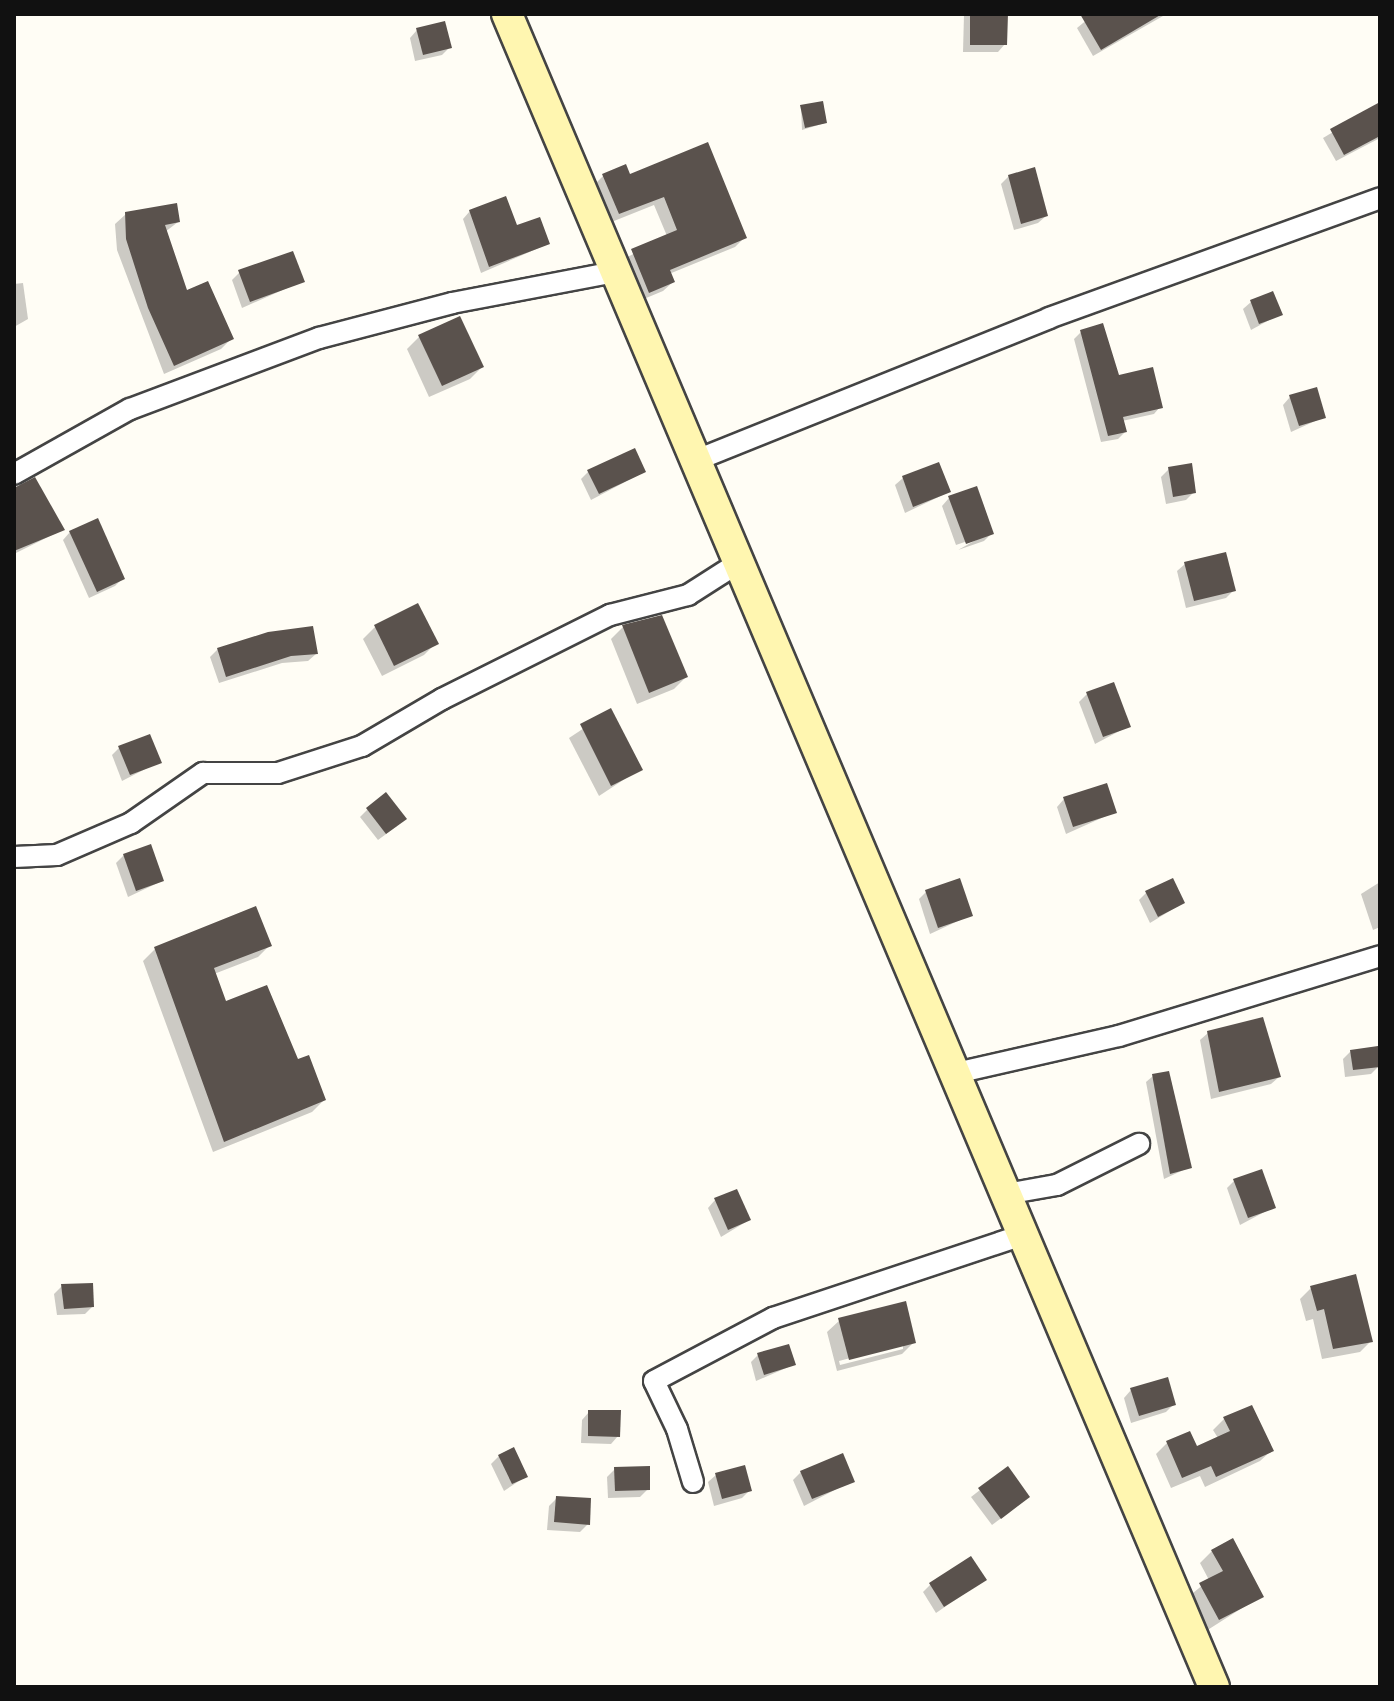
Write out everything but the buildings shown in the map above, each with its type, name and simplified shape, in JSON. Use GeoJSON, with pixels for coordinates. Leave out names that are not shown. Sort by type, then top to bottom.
{"type":"FeatureCollection","features":[{"type":"Feature","properties":{"kind":"street"},"geometry":{"type":"LineString","coordinates":[[507,14],[1214,1687]]}},
{"type":"Feature","properties":{"kind":"street"},"geometry":{"type":"LineString","coordinates":[[694,461],[1049,318],[1380,198]]}},
{"type":"Feature","properties":{"kind":"street"},"geometry":{"type":"LineString","coordinates":[[14,474],[130,409],[319,338],[452,303],[614,272]]}},
{"type":"Feature","properties":{"kind":"street"},"geometry":{"type":"LineString","coordinates":[[14,857],[57,855],[131,823],[203,773],[278,773],[362,746],[610,615],[688,595],[738,563]]}},
{"type":"Feature","properties":{"kind":"street"},"geometry":{"type":"LineString","coordinates":[[956,1073],[1119,1036],[1380,956]]}},
{"type":"Feature","properties":{"kind":"street"},"geometry":{"type":"LineString","coordinates":[[1006,1194],[1057,1185],[1139,1144]]}},
{"type":"Feature","properties":{"kind":"street"},"geometry":{"type":"LineString","coordinates":[[693,1482],[677,1429],[654,1381],[773,1318],[1023,1235]]}}]}
